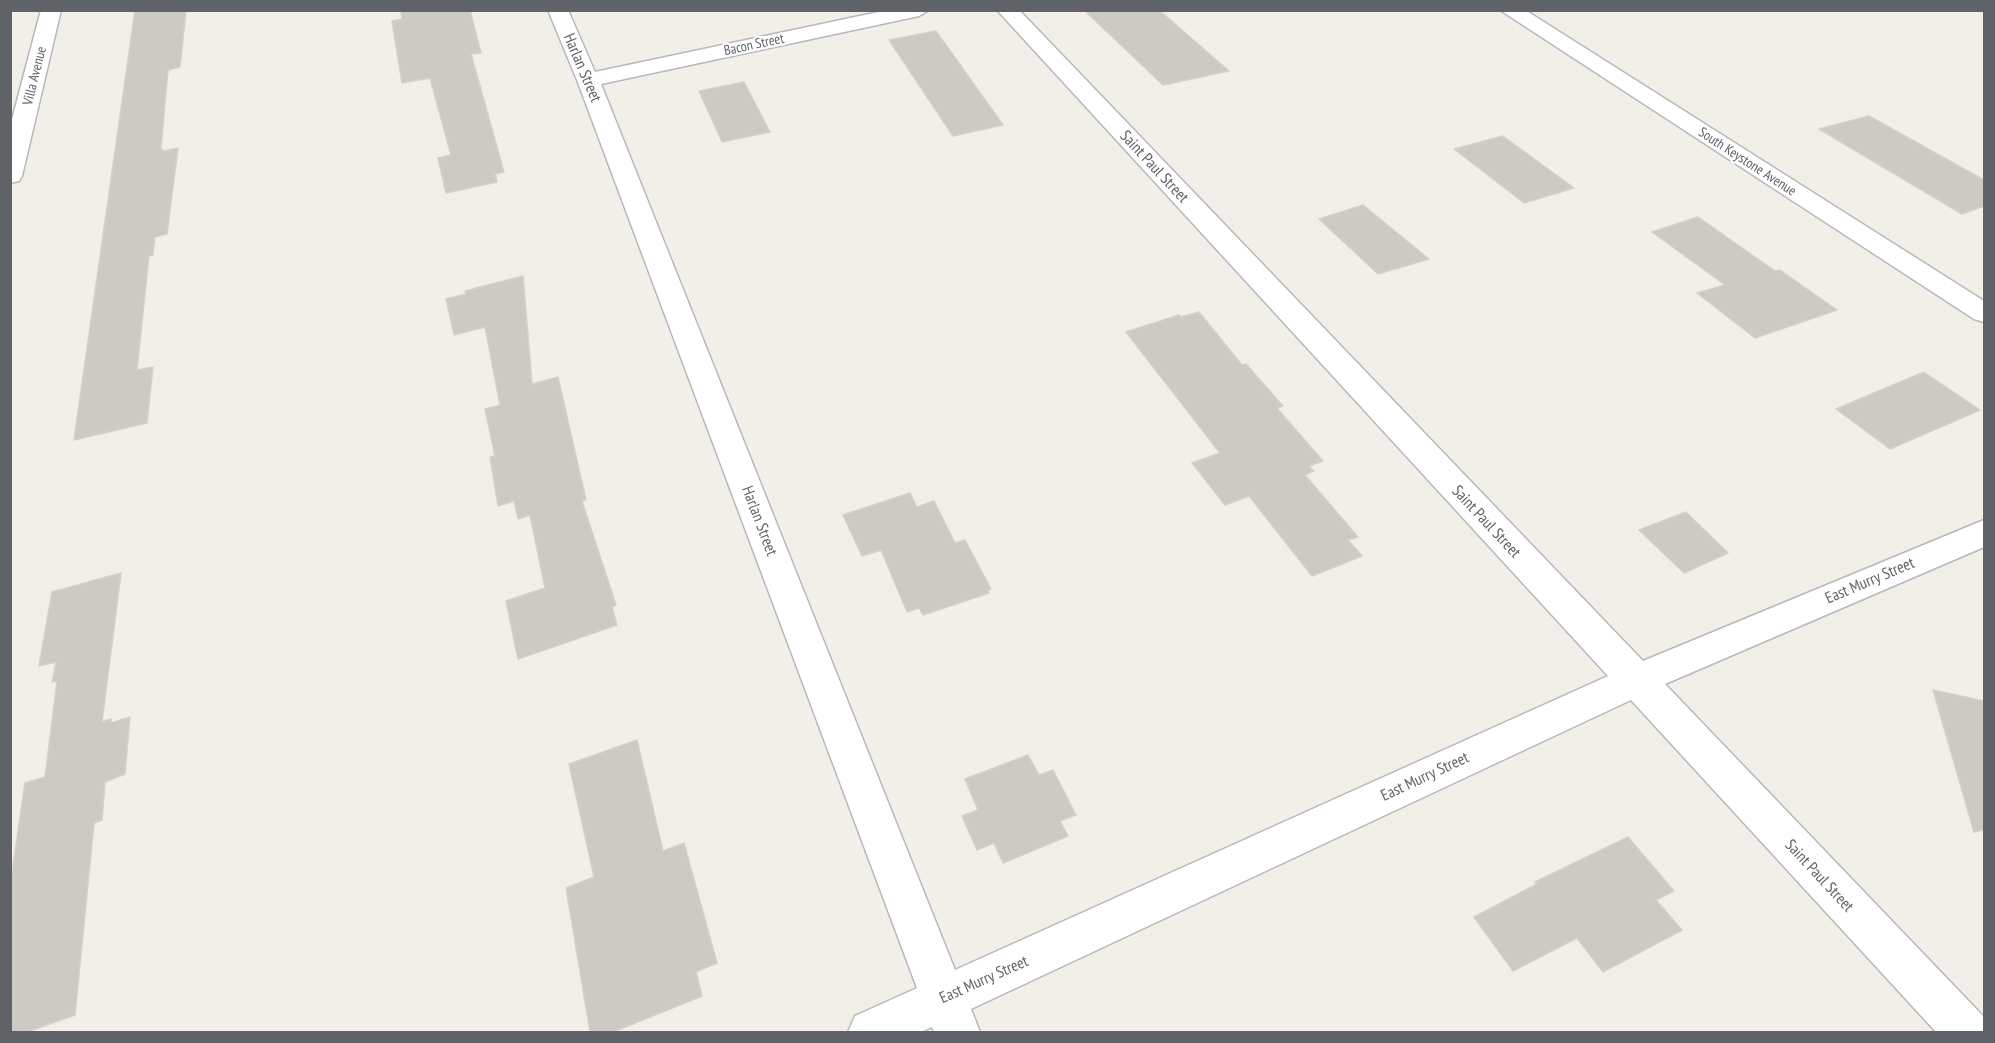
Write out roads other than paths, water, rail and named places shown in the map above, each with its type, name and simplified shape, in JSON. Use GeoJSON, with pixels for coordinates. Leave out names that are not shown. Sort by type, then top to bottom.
{"type":"FeatureCollection","features":[{"type":"Feature","properties":{"kind":"street","name":"Villa Avenue"},"geometry":{"type":"LineString","coordinates":[[10,176],[51,10]]}},
{"type":"Feature","properties":{"kind":"street","name":"Harlan Street"},"geometry":{"type":"LineString","coordinates":[[558,10],[588,80],[950,1015]]}},
{"type":"Feature","properties":{"kind":"street","name":"Bacon Street"},"geometry":{"type":"LineString","coordinates":[[588,80],[919,10]]}},
{"type":"Feature","properties":{"kind":"street","name":"Saint Paul Street"},"geometry":{"type":"LineString","coordinates":[[1007,10],[1634,681],[1966,1032]]}},
{"type":"Feature","properties":{"kind":"street","name":"South Keystone Avenue"},"geometry":{"type":"LineString","coordinates":[[1510,10],[1984,314]]}},
{"type":"Feature","properties":{"kind":"street","name":"East Murry Street"},"geometry":{"type":"LineString","coordinates":[[871,1032],[950,1015],[1634,681],[1984,533]]}}]}
